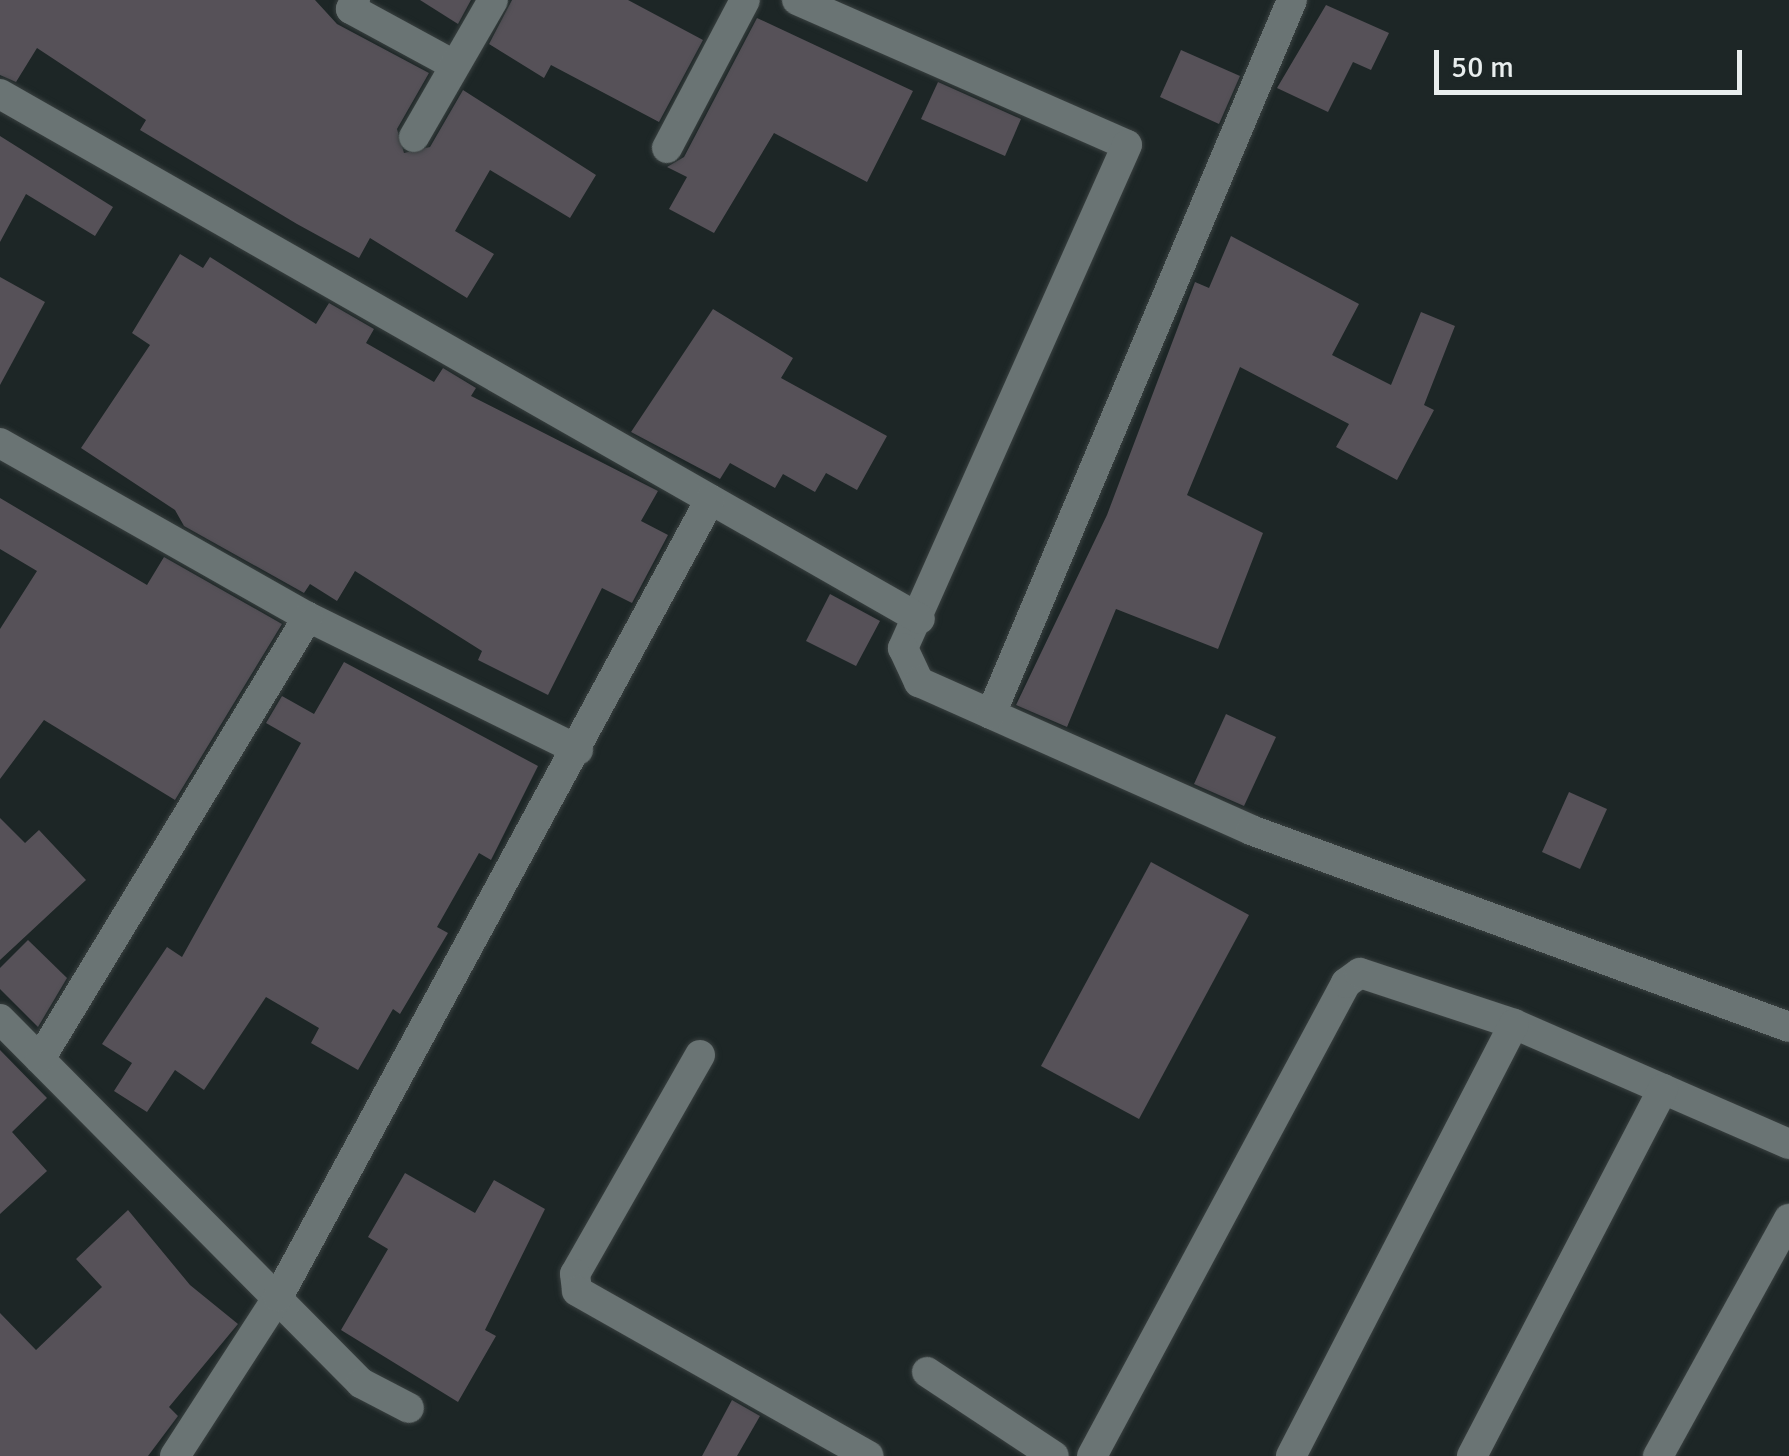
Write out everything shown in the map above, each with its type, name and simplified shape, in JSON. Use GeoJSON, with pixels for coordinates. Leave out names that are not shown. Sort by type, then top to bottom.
{"type":"FeatureCollection","features":[{"type":"Feature","properties":{"kind":"street"},"geometry":{"type":"LineString","coordinates":[[355,0],[350,8],[454,65]]}},
{"type":"Feature","properties":{"kind":"street"},"geometry":{"type":"LineString","coordinates":[[414,137],[493,0]]}},
{"type":"Feature","properties":{"kind":"street"},"geometry":{"type":"LineString","coordinates":[[666,148],[745,0]]}},
{"type":"Feature","properties":{"kind":"street"},"geometry":{"type":"LineString","coordinates":[[797,0],[1127,145],[920,618],[903,664],[919,682],[1252,830],[1789,1028]]}},
{"type":"Feature","properties":{"kind":"street"},"geometry":{"type":"LineString","coordinates":[[990,714],[1292,0]]}},
{"type":"Feature","properties":{"kind":"street"},"geometry":{"type":"LineString","coordinates":[[0,94],[920,618]]}},
{"type":"Feature","properties":{"kind":"street"},"geometry":{"type":"LineString","coordinates":[[0,444],[308,617],[578,750]]}},
{"type":"Feature","properties":{"kind":"street"},"geometry":{"type":"LineString","coordinates":[[175,1456],[278,1297],[578,750],[710,500]]}},
{"type":"Feature","properties":{"kind":"street"},"geometry":{"type":"LineString","coordinates":[[40,1060],[308,617]]}},
{"type":"Feature","properties":{"kind":"street"},"geometry":{"type":"LineString","coordinates":[[1092,1456],[1346,983],[1376,974],[1514,1024],[1789,1144]]}},
{"type":"Feature","properties":{"kind":"street"},"geometry":{"type":"LineString","coordinates":[[0,1019],[360,1382],[408,1408]]}},
{"type":"Feature","properties":{"kind":"street"},"geometry":{"type":"LineString","coordinates":[[1291,1456],[1514,1024]]}},
{"type":"Feature","properties":{"kind":"street"},"geometry":{"type":"LineString","coordinates":[[700,1055],[575,1274],[577,1292],[869,1456]]}},
{"type":"Feature","properties":{"kind":"street"},"geometry":{"type":"LineString","coordinates":[[1472,1456],[1663,1089]]}},
{"type":"Feature","properties":{"kind":"street"},"geometry":{"type":"LineString","coordinates":[[1658,1456],[1789,1219]]}},
{"type":"Feature","properties":{"kind":"street"},"geometry":{"type":"LineString","coordinates":[[927,1372],[1054,1456]]}},
{"type":"Feature","properties":{"kind":"building"},"geometry":{"type":"Polygon","coordinates":[[[0,0],[315,0],[337,24],[429,73],[397,129],[404,153],[430,147],[463,90],[596,175],[570,218],[490,170],[455,231],[494,254],[467,298],[370,238],[359,258],[297,224],[140,130],[146,120],[37,48],[16,82],[0,75],[0,0]]]}},
{"type":"Feature","properties":{"kind":"building"},"geometry":{"type":"Polygon","coordinates":[[[420,0],[471,0],[458,24],[420,0]]]}},
{"type":"Feature","properties":{"kind":"building"},"geometry":{"type":"Polygon","coordinates":[[[512,0],[628,0],[703,40],[659,122],[551,65],[544,78],[489,44],[512,0]]]}},
{"type":"Feature","properties":{"kind":"building"},"geometry":{"type":"Polygon","coordinates":[[[1326,5],[1389,33],[1371,70],[1353,62],[1328,112],[1277,88],[1326,5]]]}},
{"type":"Feature","properties":{"kind":"building"},"geometry":{"type":"Polygon","coordinates":[[[757,18],[913,91],[867,182],[774,133],[714,233],[669,209],[687,177],[667,167],[684,157],[757,18]]]}},
{"type":"Feature","properties":{"kind":"building"},"geometry":{"type":"Polygon","coordinates":[[[1181,50],[1240,76],[1219,124],[1160,97],[1181,50]]]}},
{"type":"Feature","properties":{"kind":"building"},"geometry":{"type":"Polygon","coordinates":[[[938,82],[1021,119],[1005,156],[921,119],[938,82]]]}},
{"type":"Feature","properties":{"kind":"building"},"geometry":{"type":"Polygon","coordinates":[[[0,136],[113,207],[95,236],[26,194],[0,242],[0,136]]]}},
{"type":"Feature","properties":{"kind":"building"},"geometry":{"type":"Polygon","coordinates":[[[1231,236],[1359,304],[1332,355],[1391,385],[1421,312],[1455,326],[1424,405],[1434,410],[1397,480],[1336,447],[1349,424],[1240,367],[1187,495],[1263,533],[1218,649],[1116,609],[1067,727],[1016,705],[1107,515],[1195,282],[1209,288],[1231,236]]]}},
{"type":"Feature","properties":{"kind":"building"},"geometry":{"type":"Polygon","coordinates":[[[180,254],[203,268],[210,257],[316,324],[329,303],[374,329],[366,343],[434,382],[443,368],[476,388],[471,396],[658,491],[641,521],[668,535],[632,603],[602,588],[548,695],[478,660],[482,651],[355,571],[337,601],[310,584],[304,593],[184,526],[175,510],[81,448],[150,345],[132,333],[180,254]]]}},
{"type":"Feature","properties":{"kind":"building"},"geometry":{"type":"Polygon","coordinates":[[[0,277],[45,302],[0,385],[0,277]]]}},
{"type":"Feature","properties":{"kind":"building"},"geometry":{"type":"Polygon","coordinates":[[[713,309],[793,358],[781,378],[887,436],[857,490],[826,473],[815,492],[783,474],[775,488],[730,463],[720,479],[631,432],[713,309]]]}},
{"type":"Feature","properties":{"kind":"building"},"geometry":{"type":"Polygon","coordinates":[[[0,498],[147,585],[164,557],[282,624],[175,800],[44,720],[0,779],[0,629],[37,571],[0,549],[0,498]]]}},
{"type":"Feature","properties":{"kind":"building"},"geometry":{"type":"Polygon","coordinates":[[[830,594],[880,621],[856,666],[806,641],[830,594]]]}},
{"type":"Feature","properties":{"kind":"building"},"geometry":{"type":"Polygon","coordinates":[[[344,662],[538,766],[491,860],[479,853],[437,927],[448,933],[400,1014],[393,1009],[358,1070],[311,1043],[319,1028],[266,997],[204,1090],[175,1070],[147,1112],[114,1091],[132,1063],[102,1044],[167,947],[182,957],[301,743],[266,723],[282,696],[314,714],[344,662]]]}},
{"type":"Feature","properties":{"kind":"building"},"geometry":{"type":"Polygon","coordinates":[[[1226,714],[1276,737],[1244,806],[1194,784],[1226,714]]]}},
{"type":"Feature","properties":{"kind":"building"},"geometry":{"type":"Polygon","coordinates":[[[1569,792],[1607,809],[1580,869],[1542,852],[1569,792]]]}},
{"type":"Feature","properties":{"kind":"building"},"geometry":{"type":"Polygon","coordinates":[[[0,818],[25,843],[39,830],[86,880],[0,960],[0,818]]]}},
{"type":"Feature","properties":{"kind":"building"},"geometry":{"type":"Polygon","coordinates":[[[1151,862],[1249,915],[1139,1119],[1041,1066],[1151,862]]]}},
{"type":"Feature","properties":{"kind":"building"},"geometry":{"type":"Polygon","coordinates":[[[28,940],[67,978],[38,1027],[0,989],[0,968],[28,940]]]}},
{"type":"Feature","properties":{"kind":"building"},"geometry":{"type":"Polygon","coordinates":[[[0,1050],[47,1098],[12,1132],[47,1171],[0,1214],[0,1050]]]}},
{"type":"Feature","properties":{"kind":"building"},"geometry":{"type":"Polygon","coordinates":[[[405,1173],[475,1213],[494,1180],[545,1209],[485,1330],[496,1336],[458,1402],[341,1330],[388,1249],[368,1237],[405,1173]]]}},
{"type":"Feature","properties":{"kind":"building"},"geometry":{"type":"Polygon","coordinates":[[[128,1210],[190,1285],[238,1324],[169,1407],[178,1416],[148,1456],[0,1456],[0,1313],[36,1350],[102,1287],[76,1259],[128,1210]]]}},
{"type":"Feature","properties":{"kind":"building"},"geometry":{"type":"Polygon","coordinates":[[[732,1400],[760,1416],[737,1456],[702,1456],[732,1400]]]}}]}
